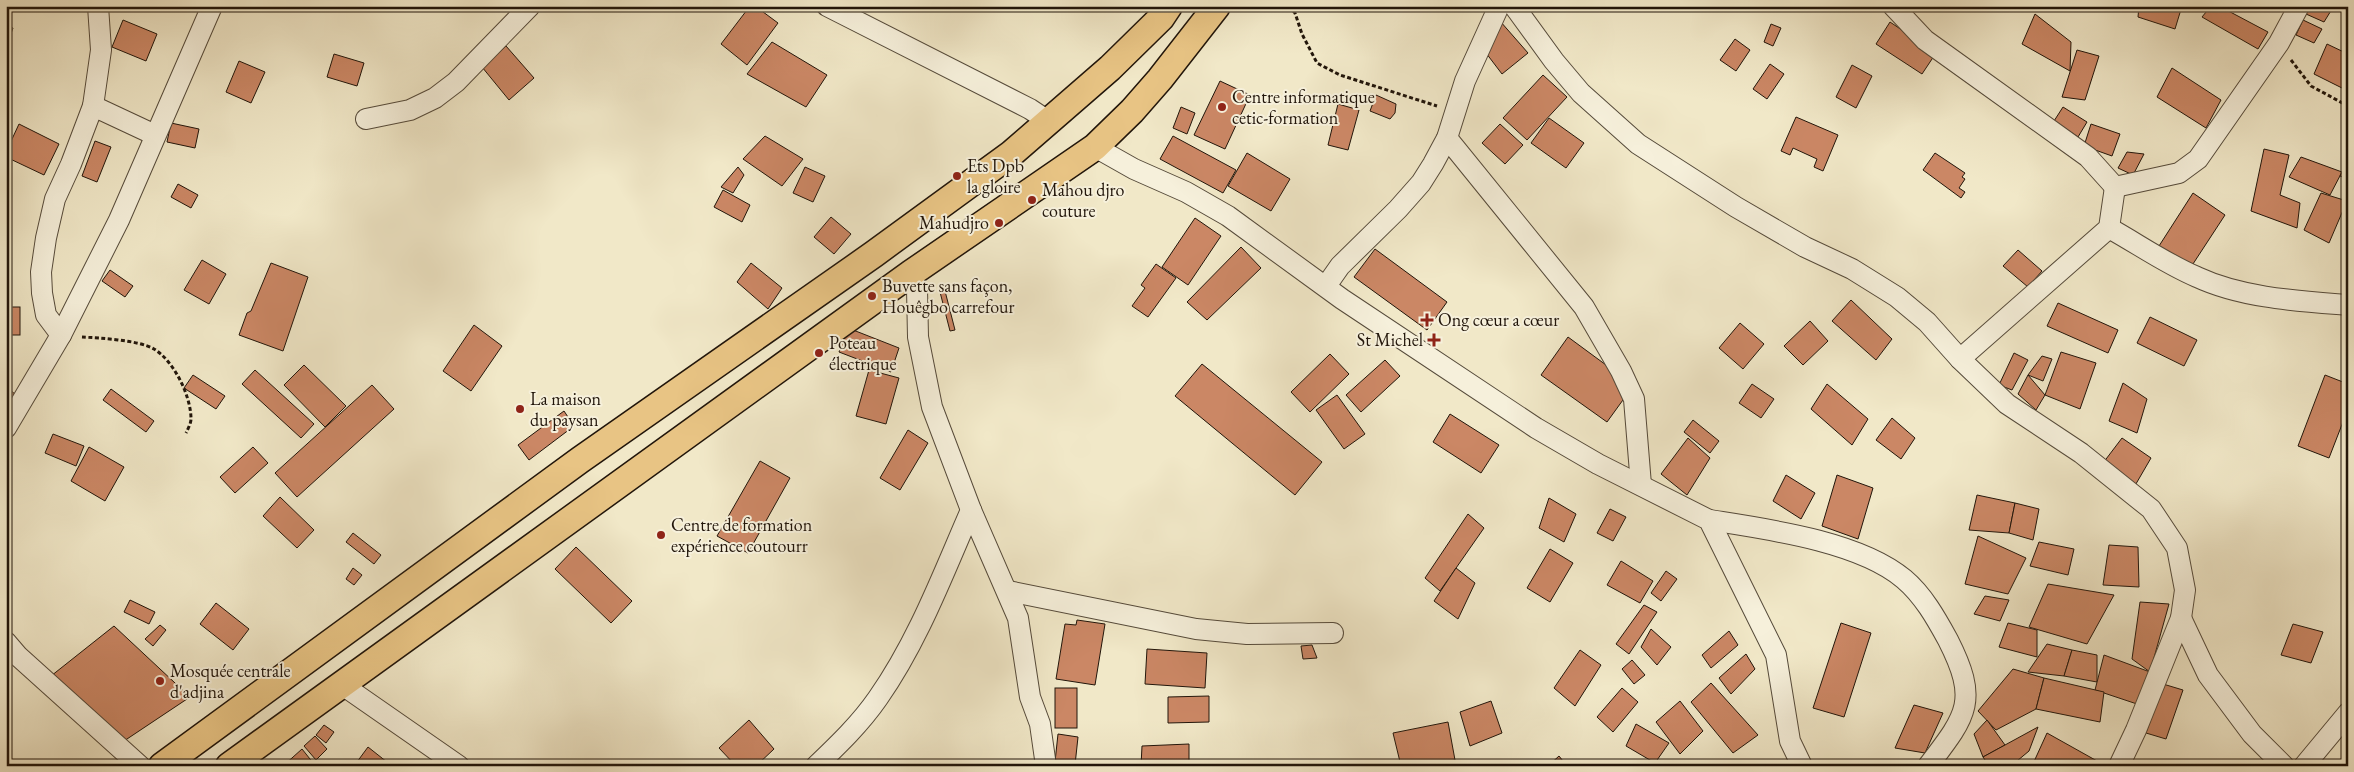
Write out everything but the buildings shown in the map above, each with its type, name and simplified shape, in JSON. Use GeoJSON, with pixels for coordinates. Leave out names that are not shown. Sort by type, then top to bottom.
{"type":"FeatureCollection","features":[{"type":"Feature","properties":{"kind":"main road"},"geometry":{"type":"LineString","coordinates":[[162,766],[580,460],[882,248],[1011,154],[1110,68],[1161,18],[1169,6]]}},
{"type":"Feature","properties":{"kind":"main road"},"geometry":{"type":"LineString","coordinates":[[229,766],[910,274],[1095,147],[1155,86],[1217,6]]}},
{"type":"Feature","properties":{"kind":"street"},"geometry":{"type":"LineString","coordinates":[[61,335],[46,316],[41,272],[55,199],[71,164],[92,106],[101,50],[98,6]]}},
{"type":"Feature","properties":{"kind":"street"},"geometry":{"type":"LineString","coordinates":[[6,428],[61,335],[119,220],[212,6]]}},
{"type":"Feature","properties":{"kind":"street"},"geometry":{"type":"LineString","coordinates":[[366,119],[410,110],[435,98],[456,82],[530,6]]}},
{"type":"Feature","properties":{"kind":"street"},"geometry":{"type":"LineString","coordinates":[[827,6],[1030,109],[1048,122]]}},
{"type":"Feature","properties":{"kind":"street"},"geometry":{"type":"LineString","coordinates":[[1326,286],[1340,266],[1421,183],[1447,138],[1465,81],[1499,6]]}},
{"type":"Feature","properties":{"kind":"street"},"geometry":{"type":"LineString","coordinates":[[1514,6],[1554,61],[1581,93],[1638,144],[1736,207],[1805,247],[1852,269],[1897,297],[1927,322],[1960,359],[2007,404],[2081,453],[2151,509],[2177,548],[2185,590],[2182,618],[2136,730],[2119,766]]}},
{"type":"Feature","properties":{"kind":"street"},"geometry":{"type":"LineString","coordinates":[[1893,6],[1925,40],[2088,157],[2115,187]]}},
{"type":"Feature","properties":{"kind":"street"},"geometry":{"type":"LineString","coordinates":[[2115,187],[2179,173],[2198,159],[2279,43],[2295,7]]}},
{"type":"Feature","properties":{"kind":"street"},"geometry":{"type":"LineString","coordinates":[[92,106],[155,135]]}},
{"type":"Feature","properties":{"kind":"street"},"geometry":{"type":"LineString","coordinates":[[1447,138],[1584,307],[1621,371],[1634,399],[1641,485]]}},
{"type":"Feature","properties":{"kind":"street"},"geometry":{"type":"LineString","coordinates":[[1095,147],[1134,168],[1186,192],[1228,216],[1326,286],[1536,428],[1598,464],[1709,520],[1827,543],[1871,559],[1904,579],[1937,620],[1966,684],[1965,708],[1954,732],[1928,766]]}},
{"type":"Feature","properties":{"kind":"street"},"geometry":{"type":"LineString","coordinates":[[1960,359],[2109,228],[2115,187]]}},
{"type":"Feature","properties":{"kind":"street"},"geometry":{"type":"LineString","coordinates":[[2109,228],[2196,277],[2227,288],[2311,302],[2348,305]]}},
{"type":"Feature","properties":{"kind":"street"},"geometry":{"type":"LineString","coordinates":[[910,274],[917,289],[918,337],[932,408],[971,510],[1018,618],[1030,697],[1040,724],[1046,766]]}},
{"type":"Feature","properties":{"kind":"street"},"geometry":{"type":"LineString","coordinates":[[816,766],[848,736],[878,699],[913,641],[971,510]]}},
{"type":"Feature","properties":{"kind":"street"},"geometry":{"type":"LineString","coordinates":[[1709,520],[1776,655],[1790,741],[1802,766]]}},
{"type":"Feature","properties":{"kind":"street"},"geometry":{"type":"LineString","coordinates":[[1008,592],[1196,629],[1246,634],[1332,632]]}},
{"type":"Feature","properties":{"kind":"street"},"geometry":{"type":"LineString","coordinates":[[2182,618],[2208,675],[2252,734],[2284,766]]}},
{"type":"Feature","properties":{"kind":"street"},"geometry":{"type":"LineString","coordinates":[[6,642],[18,656],[140,766]]}},
{"type":"Feature","properties":{"kind":"street"},"geometry":{"type":"LineString","coordinates":[[341,684],[459,766]]}},
{"type":"Feature","properties":{"kind":"street"},"geometry":{"type":"LineString","coordinates":[[2304,766],[2348,713]]}},
{"type":"Feature","properties":{"kind":"path"},"geometry":{"type":"LineString","coordinates":[[1289,6],[1295,13],[1302,34],[1317,63],[1340,75],[1454,112]]}},
{"type":"Feature","properties":{"kind":"path"},"geometry":{"type":"LineString","coordinates":[[2279,43],[2311,86],[2348,106]]}},
{"type":"Feature","properties":{"kind":"path"},"geometry":{"type":"LineString","coordinates":[[61,335],[126,342],[154,349],[180,379],[189,398],[191,420],[186,433]]}},
{"type":"Feature","properties":{"kind":"place","name":"Centre informatique cetic-formation"},"geometry":{"type":"Point","coordinates":[1222,107]}},
{"type":"Feature","properties":{"kind":"place","name":"Ets Dpb la gloire"},"geometry":{"type":"Point","coordinates":[957,176]}},
{"type":"Feature","properties":{"kind":"place","name":"Mahou djro couture"},"geometry":{"type":"Point","coordinates":[1032,200]}},
{"type":"Feature","properties":{"kind":"place","name":"Mahudjro"},"geometry":{"type":"Point","coordinates":[999,223]}},
{"type":"Feature","properties":{"kind":"place","name":"Buvette sans façon, Houêgbo carrefour"},"geometry":{"type":"Point","coordinates":[872,296]}},
{"type":"Feature","properties":{"kind":"place","name":"Ong cœur a cœur"},"geometry":{"type":"Point","coordinates":[1427,320]}},
{"type":"Feature","properties":{"kind":"place","name":"St Michel"},"geometry":{"type":"Point","coordinates":[1434,340]}},
{"type":"Feature","properties":{"kind":"place","name":"Poteau électrique"},"geometry":{"type":"Point","coordinates":[819,353]}},
{"type":"Feature","properties":{"kind":"place","name":"La maison du paysan"},"geometry":{"type":"Point","coordinates":[520,409]}},
{"type":"Feature","properties":{"kind":"place","name":"Centre de formation expérience coutourr"},"geometry":{"type":"Point","coordinates":[661,535]}},
{"type":"Feature","properties":{"kind":"place","name":"Mosquée centrale d'adjina"},"geometry":{"type":"Point","coordinates":[160,681]}}]}
